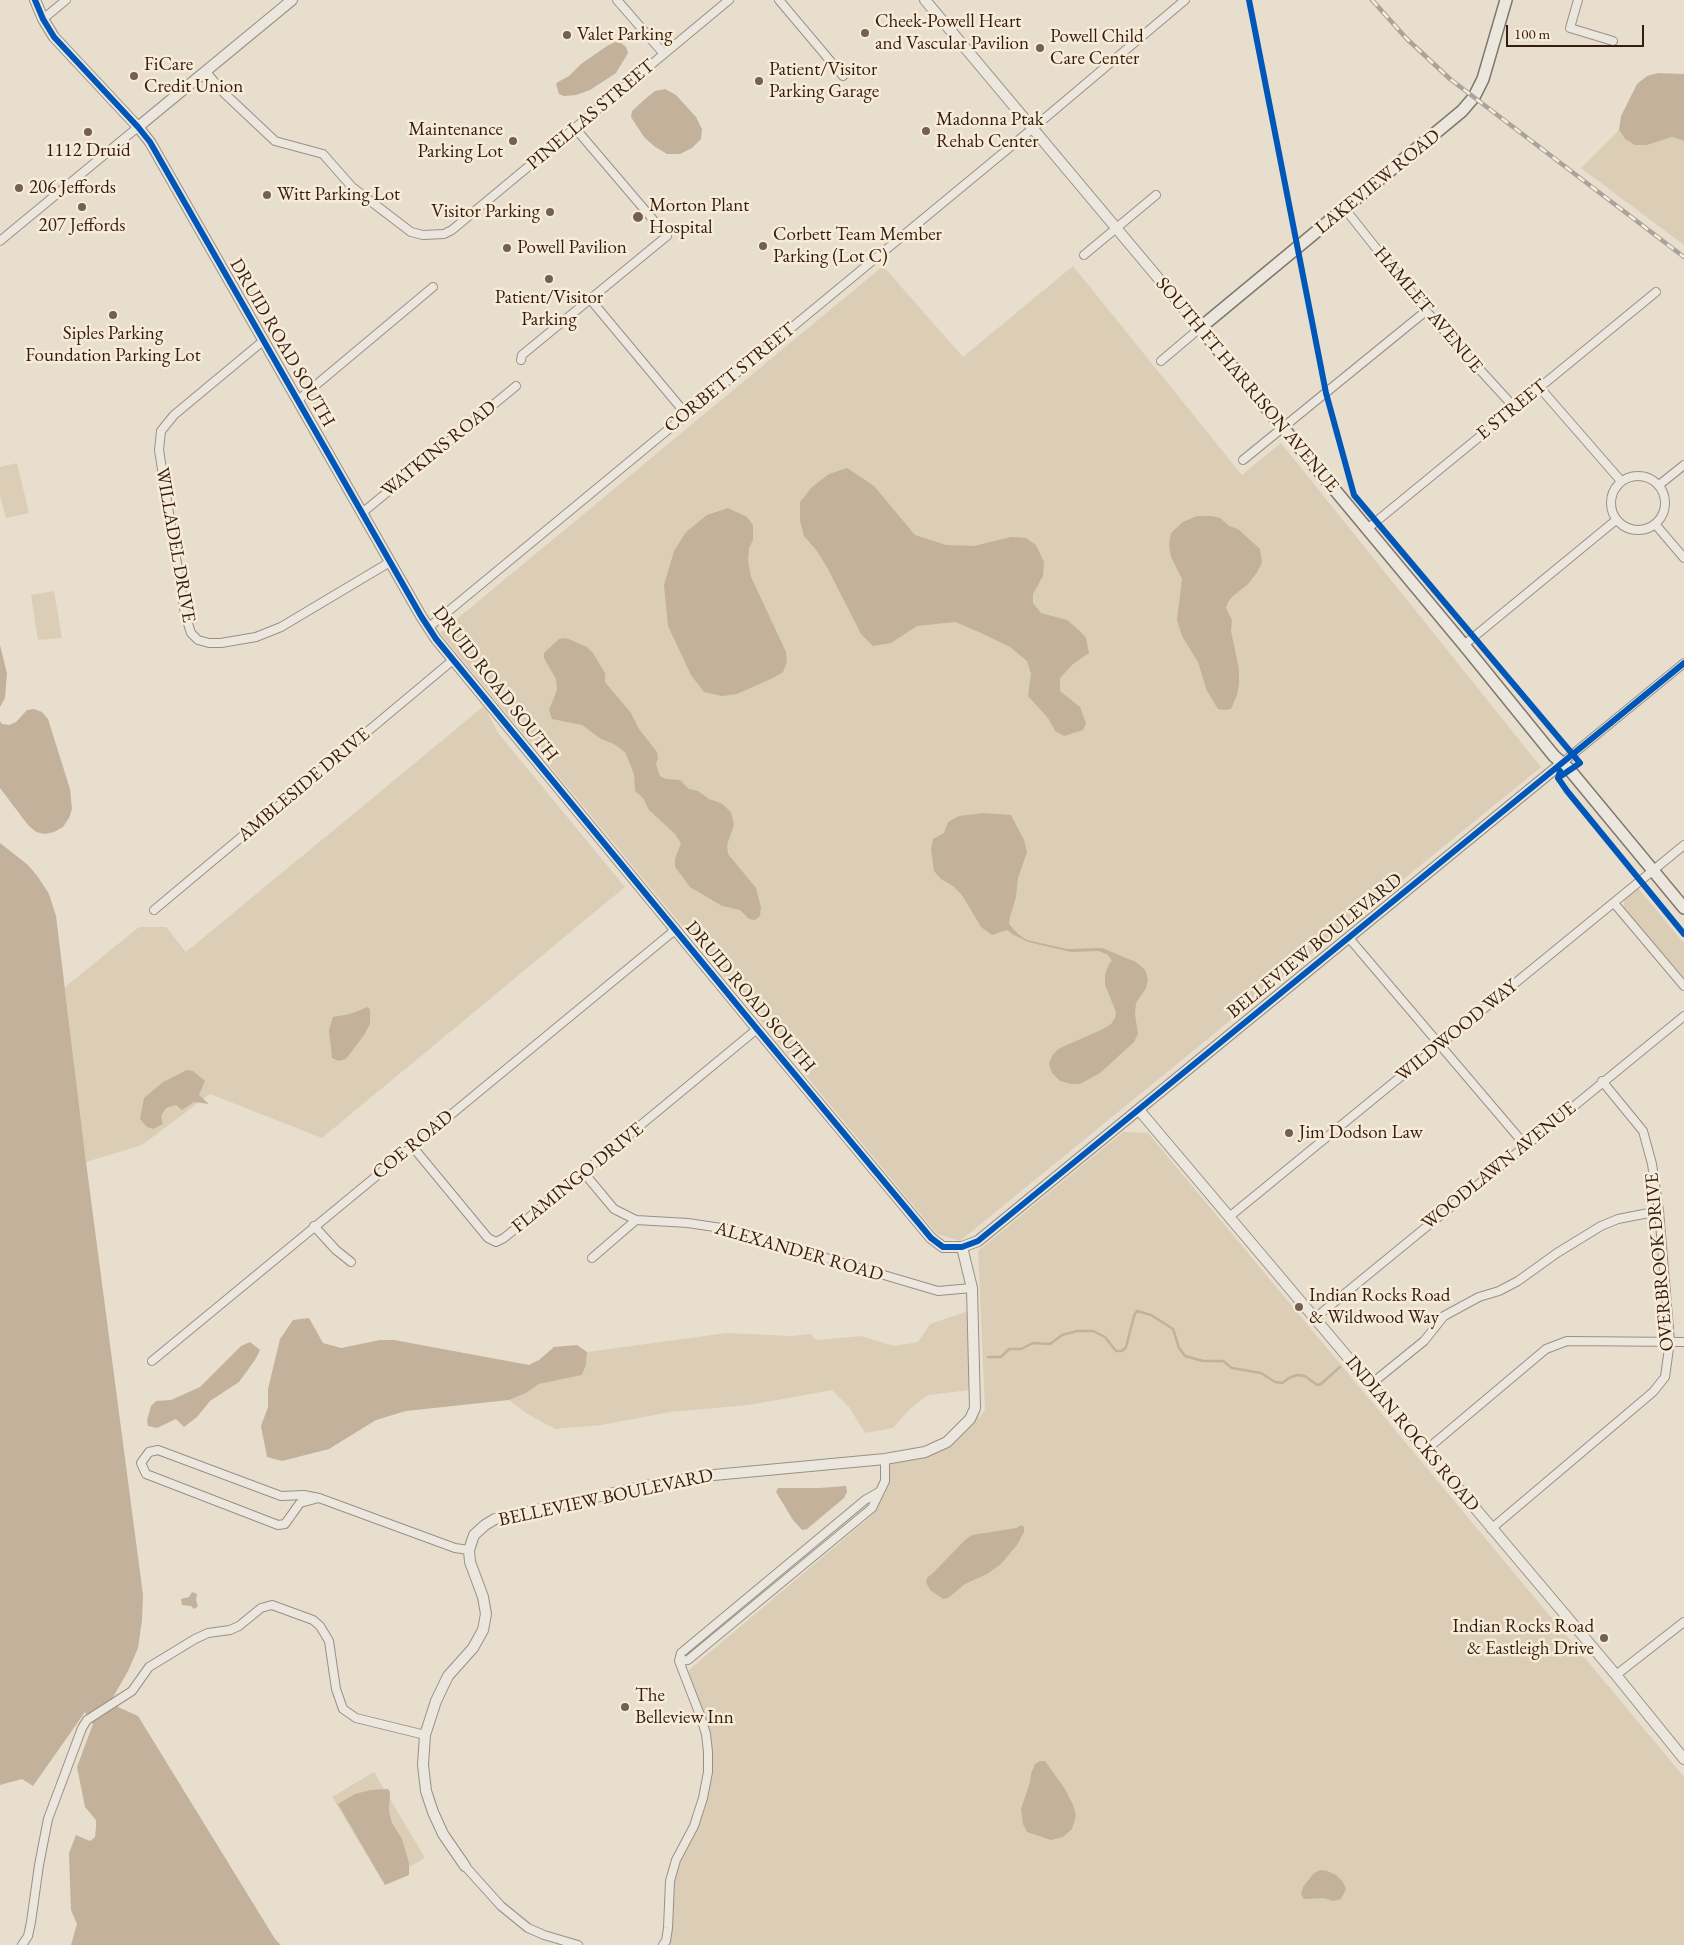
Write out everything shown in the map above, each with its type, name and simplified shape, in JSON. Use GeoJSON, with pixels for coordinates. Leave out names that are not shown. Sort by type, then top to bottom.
{"type":"FeatureCollection","features":[{"type":"Feature","properties":{"kind":"main road","name":"LAKEVIEW ROAD"},"geometry":{"type":"LineString","coordinates":[[1200,328],[1452,120],[1468,104],[1483,78],[1506,0]]}},
{"type":"Feature","properties":{"kind":"main road","name":"SOUTH FT HARRISON AVENUE"},"geometry":{"type":"LineString","coordinates":[[1200,328],[1554,756],[1569,769],[1684,908]]}},
{"type":"Feature","properties":{"kind":"street","name":"DRUID ROAD SOUTH"},"geometry":{"type":"LineString","coordinates":[[35,0],[43,19],[54,37],[150,142],[428,628],[675,930],[931,1238],[943,1247],[962,1247]]}},
{"type":"Feature","properties":{"kind":"street"},"geometry":{"type":"LineString","coordinates":[[43,19],[66,0]]}},
{"type":"Feature","properties":{"kind":"street"},"geometry":{"type":"LineString","coordinates":[[0,241],[292,0]]}},
{"type":"Feature","properties":{"kind":"street"},"geometry":{"type":"LineString","coordinates":[[617,0],[664,54]]}},
{"type":"Feature","properties":{"kind":"street","name":"PINELLAS STREET"},"geometry":{"type":"LineString","coordinates":[[206,72],[224,93],[275,141],[323,154],[352,186],[411,232],[423,235],[444,234],[452,230],[729,0]]}},
{"type":"Feature","properties":{"kind":"street"},"geometry":{"type":"LineString","coordinates":[[779,0],[843,76]]}},
{"type":"Feature","properties":{"kind":"street","name":"SOUTH FT HARRISON AVENUE"},"geometry":{"type":"LineString","coordinates":[[925,0],[1200,328]]}},
{"type":"Feature","properties":{"kind":"street","name":"CORBETT STREET"},"geometry":{"type":"LineString","coordinates":[[428,628],[1032,129],[1185,0]]}},
{"type":"Feature","properties":{"kind":"street"},"geometry":{"type":"LineString","coordinates":[[1578,0],[1570,28],[1613,41]]}},
{"type":"Feature","properties":{"kind":"street"},"geometry":{"type":"LineString","coordinates":[[521,360],[522,355],[667,236],[575,128]]}},
{"type":"Feature","properties":{"kind":"street"},"geometry":{"type":"LineString","coordinates":[[1084,255],[1156,195]]}},
{"type":"Feature","properties":{"kind":"street","name":"HAMLET AVENUE"},"geometry":{"type":"LineString","coordinates":[[1345,209],[1426,311],[1514,408]]}},
{"type":"Feature","properties":{"kind":"street"},"geometry":{"type":"LineString","coordinates":[[298,400],[433,287]]}},
{"type":"Feature","properties":{"kind":"street","name":"E STREET"},"geometry":{"type":"LineString","coordinates":[[1367,529],[1656,292]]}},
{"type":"Feature","properties":{"kind":"street"},"geometry":{"type":"LineString","coordinates":[[590,299],[686,414]]}},
{"type":"Feature","properties":{"kind":"street"},"geometry":{"type":"LineString","coordinates":[[1243,460],[1426,311]]}},
{"type":"Feature","properties":{"kind":"street"},"geometry":{"type":"LineString","coordinates":[[1161,361],[1200,328]]}},
{"type":"Feature","properties":{"kind":"street","name":"WILLADEL DRIVE"},"geometry":{"type":"LineString","coordinates":[[263,341],[174,415],[161,431],[159,450],[185,614],[191,633],[198,640],[209,644],[222,644],[256,637],[281,627],[390,562]]}},
{"type":"Feature","properties":{"kind":"street","name":"WATKINS ROAD"},"geometry":{"type":"LineString","coordinates":[[362,513],[516,386]]}},
{"type":"Feature","properties":{"kind":"street"},"geometry":{"type":"LineString","coordinates":[[1540,388],[1621,481]]}},
{"type":"Feature","properties":{"kind":"street"},"geometry":{"type":"LineString","coordinates":[[1659,486],[1684,465]]}},
{"type":"Feature","properties":{"kind":"street"},"geometry":{"type":"LineString","coordinates":[[1638,475],[1650,478],[1659,486],[1665,496],[1664,509],[1655,524],[1638,530],[1626,528],[1616,520],[1610,503],[1613,491],[1621,481],[1638,475]]}},
{"type":"Feature","properties":{"kind":"street"},"geometry":{"type":"LineString","coordinates":[[1464,645],[1616,520]]}},
{"type":"Feature","properties":{"kind":"street"},"geometry":{"type":"LineString","coordinates":[[1655,524],[1684,558]]}},
{"type":"Feature","properties":{"kind":"street","name":"AMBLESIDE DRIVE"},"geometry":{"type":"LineString","coordinates":[[154,910],[454,660]]}},
{"type":"Feature","properties":{"kind":"street","name":"BELLEVIEW BOULEVARD"},"geometry":{"type":"LineString","coordinates":[[469,1550],[474,1535],[495,1518],[703,1476],[885,1459],[924,1452],[947,1442],[970,1419],[975,1408],[972,1288],[962,1247],[978,1241],[1140,1110],[1684,663]]}},
{"type":"Feature","properties":{"kind":"street","name":"WILDWOOD WAY"},"geometry":{"type":"LineString","coordinates":[[1230,1217],[1684,845]]}},
{"type":"Feature","properties":{"kind":"street"},"geometry":{"type":"LineString","coordinates":[[1614,903],[1684,986]]}},
{"type":"Feature","properties":{"kind":"street","name":"COE ROAD"},"geometry":{"type":"LineString","coordinates":[[152,1361],[675,930]]}},
{"type":"Feature","properties":{"kind":"street"},"geometry":{"type":"LineString","coordinates":[[1349,938],[1525,1145]]}},
{"type":"Feature","properties":{"kind":"street"},"geometry":{"type":"LineString","coordinates":[[1681,1018],[1684,1027]]}},
{"type":"Feature","properties":{"kind":"street","name":"WOODLAWN AVENUE"},"geometry":{"type":"LineString","coordinates":[[1314,1318],[1681,1018]]}},
{"type":"Feature","properties":{"kind":"street","name":"FLAMINGO DRIVE"},"geometry":{"type":"LineString","coordinates":[[412,1146],[488,1238],[496,1242],[504,1238],[584,1173],[757,1029]]}},
{"type":"Feature","properties":{"kind":"street","name":"OVERBROOK DRIVE"},"geometry":{"type":"LineString","coordinates":[[1491,1529],[1654,1392],[1665,1378],[1670,1341],[1659,1211],[1652,1164],[1643,1131],[1602,1081]]}},
{"type":"Feature","properties":{"kind":"street","name":"INDIAN ROCKS ROAD"},"geometry":{"type":"LineString","coordinates":[[1140,1110],[1491,1529],[1616,1675],[1684,1759]]}},
{"type":"Feature","properties":{"kind":"street","name":"ALEXANDER ROAD"},"geometry":{"type":"LineString","coordinates":[[584,1173],[614,1209],[636,1220],[688,1223],[728,1229],[938,1291],[972,1288]]}},
{"type":"Feature","properties":{"kind":"street"},"geometry":{"type":"LineString","coordinates":[[1371,1384],[1418,1346],[1444,1316],[1479,1297],[1499,1291],[1518,1281],[1557,1253],[1601,1226],[1618,1219],[1659,1211]]}},
{"type":"Feature","properties":{"kind":"street"},"geometry":{"type":"LineString","coordinates":[[592,1258],[636,1220]]}},
{"type":"Feature","properties":{"kind":"street"},"geometry":{"type":"LineString","coordinates":[[314,1226],[336,1250],[351,1262]]}},
{"type":"Feature","properties":{"kind":"street"},"geometry":{"type":"LineString","coordinates":[[1426,1450],[1546,1349],[1567,1340],[1684,1342]]}},
{"type":"Feature","properties":{"kind":"street"},"geometry":{"type":"LineString","coordinates":[[319,1498],[300,1503],[285,1524],[278,1525],[146,1474],[142,1463],[149,1452],[158,1450],[281,1496],[319,1498],[454,1548],[469,1550],[470,1562],[483,1597],[486,1614],[483,1630],[473,1648],[448,1676],[436,1701],[425,1735],[423,1765],[426,1791],[433,1812],[444,1834],[465,1866],[500,1906],[528,1928],[578,1945]]}},
{"type":"Feature","properties":{"kind":"street"},"geometry":{"type":"LineString","coordinates":[[663,1945],[666,1941],[668,1928],[670,1880],[676,1860],[694,1826],[703,1798],[708,1772],[706,1734],[679,1662],[688,1660],[872,1508],[884,1481],[885,1459]]}},
{"type":"Feature","properties":{"kind":"street"},"geometry":{"type":"LineString","coordinates":[[281,1496],[288,1504],[291,1515]]}},
{"type":"Feature","properties":{"kind":"street"},"geometry":{"type":"LineString","coordinates":[[22,1945],[28,1936],[31,1922],[48,1819],[65,1769],[82,1728],[87,1720],[132,1691],[149,1667],[208,1633],[230,1630],[239,1626],[260,1608],[272,1605],[313,1620],[320,1626],[329,1641],[336,1689],[343,1710],[356,1718],[425,1735]]}},
{"type":"Feature","properties":{"kind":"street"},"geometry":{"type":"LineString","coordinates":[[1616,1675],[1684,1622]]}},
{"type":"Feature","properties":{"kind":"shaded area"},"geometry":{"type":"Polygon","coordinates":[[[615,42],[621,43],[626,47],[628,53],[616,73],[590,90],[576,95],[564,96],[559,94],[556,84],[558,82],[569,76],[581,64],[615,42]]]}},
{"type":"Feature","properties":{"kind":"shaded area"},"geometry":{"type":"Polygon","coordinates":[[[1658,73],[1684,74],[1684,141],[1672,137],[1647,145],[1635,145],[1625,139],[1619,130],[1621,116],[1637,84],[1647,76],[1658,73]]]}},
{"type":"Feature","properties":{"kind":"shaded area"},"geometry":{"type":"Polygon","coordinates":[[[665,89],[676,95],[696,117],[702,129],[701,139],[692,148],[680,154],[667,154],[654,146],[644,137],[631,117],[632,111],[644,100],[655,91],[665,89]]]}},
{"type":"Feature","properties":{"kind":"shaded area"},"geometry":{"type":"Polygon","coordinates":[[[1619,130],[1625,139],[1647,145],[1672,137],[1684,141],[1684,245],[1581,168],[1619,130]]]}},
{"type":"Feature","properties":{"kind":"shaded area"},"geometry":{"type":"Polygon","coordinates":[[[883,266],[963,357],[1073,266],[1242,475],[1281,443],[1541,767],[960,1241],[937,1234],[440,633],[883,266]]]}},
{"type":"Feature","properties":{"kind":"shaded area"},"geometry":{"type":"Polygon","coordinates":[[[17,463],[29,513],[6,518],[0,496],[0,467],[17,463]]]}},
{"type":"Feature","properties":{"kind":"shaded area"},"geometry":{"type":"Polygon","coordinates":[[[847,468],[874,486],[915,535],[946,545],[974,546],[1011,537],[1026,538],[1036,545],[1044,562],[1043,576],[1033,594],[1033,603],[1041,613],[1067,620],[1086,638],[1089,653],[1073,664],[1060,678],[1060,691],[1080,707],[1086,723],[1083,730],[1064,736],[1055,731],[1048,718],[1028,696],[1031,674],[1027,661],[1010,647],[979,632],[955,622],[917,626],[891,643],[873,646],[861,634],[828,569],[817,551],[804,536],[800,521],[800,502],[812,487],[829,474],[847,468]]]}},
{"type":"Feature","properties":{"kind":"shaded area"},"geometry":{"type":"Polygon","coordinates":[[[728,508],[747,517],[753,525],[753,540],[749,548],[748,560],[751,577],[786,652],[787,662],[783,672],[773,678],[737,694],[722,696],[704,692],[691,675],[668,626],[664,585],[674,551],[686,532],[707,515],[728,508]]]}},
{"type":"Feature","properties":{"kind":"shaded area"},"geometry":{"type":"Polygon","coordinates":[[[1197,516],[1220,518],[1229,526],[1238,529],[1260,549],[1262,562],[1248,584],[1233,596],[1226,608],[1232,620],[1231,631],[1239,669],[1239,684],[1231,709],[1225,710],[1218,709],[1207,691],[1198,662],[1182,636],[1177,620],[1182,579],[1171,557],[1169,544],[1171,533],[1183,522],[1197,516]]]}},
{"type":"Feature","properties":{"kind":"shaded area"},"geometry":{"type":"Polygon","coordinates":[[[54,591],[62,638],[38,640],[31,595],[54,591]]]}},
{"type":"Feature","properties":{"kind":"shaded area"},"geometry":{"type":"Polygon","coordinates":[[[566,638],[587,647],[593,653],[605,673],[605,682],[631,713],[639,729],[657,752],[656,764],[660,776],[666,779],[680,780],[689,789],[698,791],[709,799],[721,803],[731,812],[734,825],[727,845],[728,854],[756,888],[761,907],[760,916],[755,920],[749,919],[740,910],[722,906],[690,887],[675,867],[675,859],[681,843],[675,834],[649,810],[643,798],[635,791],[634,774],[625,752],[614,744],[601,739],[582,725],[552,719],[549,710],[557,690],[556,679],[544,658],[544,653],[559,639],[566,638]]]}},
{"type":"Feature","properties":{"kind":"shaded area"},"geometry":{"type":"Polygon","coordinates":[[[0,645],[7,673],[5,698],[0,707],[0,645]]]}},
{"type":"Feature","properties":{"kind":"shaded area"},"geometry":{"type":"Polygon","coordinates":[[[484,706],[498,733],[625,887],[322,1138],[210,1094],[142,1145],[86,1162],[65,987],[139,927],[166,927],[186,952],[484,706]]]}},
{"type":"Feature","properties":{"kind":"shaded area"},"geometry":{"type":"Polygon","coordinates":[[[34,709],[42,712],[48,719],[70,789],[72,809],[63,827],[45,834],[36,832],[28,825],[0,788],[0,721],[2,724],[9,725],[16,722],[27,710],[34,709]]]}},
{"type":"Feature","properties":{"kind":"shaded area"},"geometry":{"type":"Polygon","coordinates":[[[983,813],[1011,815],[1024,840],[1027,852],[1018,878],[1016,897],[1009,924],[1018,934],[1027,940],[1067,949],[1102,948],[1136,962],[1145,970],[1148,979],[1146,988],[1136,1003],[1135,1014],[1138,1034],[1134,1042],[1100,1073],[1080,1084],[1060,1081],[1052,1073],[1049,1064],[1052,1056],[1058,1049],[1101,1030],[1111,1024],[1115,1018],[1116,1012],[1105,985],[1105,975],[1112,961],[1108,955],[1099,951],[1071,952],[1028,942],[1007,930],[992,935],[981,927],[962,895],[953,886],[941,879],[934,871],[931,849],[933,839],[944,833],[948,822],[959,816],[983,813]]]}},
{"type":"Feature","properties":{"kind":"shaded area"},"geometry":{"type":"Polygon","coordinates":[[[0,843],[28,865],[38,877],[49,894],[56,916],[86,1162],[143,1595],[138,1648],[128,1671],[112,1699],[118,1707],[138,1716],[275,1939],[281,1945],[71,1945],[77,1924],[71,1910],[69,1853],[76,1835],[90,1841],[95,1837],[96,1827],[96,1820],[85,1807],[77,1767],[93,1724],[85,1712],[33,1786],[22,1779],[0,1785],[0,843]]]}},
{"type":"Feature","properties":{"kind":"shaded area"},"geometry":{"type":"Polygon","coordinates":[[[1638,888],[1684,943],[1684,979],[1624,909],[1624,900],[1638,888]]]}},
{"type":"Feature","properties":{"kind":"shaded area"},"geometry":{"type":"Polygon","coordinates":[[[368,1007],[370,1010],[370,1024],[364,1035],[346,1059],[339,1061],[332,1058],[329,1030],[333,1017],[350,1014],[368,1007]]]}},
{"type":"Feature","properties":{"kind":"shaded area"},"geometry":{"type":"Polygon","coordinates":[[[187,1070],[193,1071],[205,1081],[199,1095],[209,1104],[194,1102],[182,1110],[176,1105],[166,1108],[161,1116],[163,1124],[153,1129],[147,1127],[140,1119],[144,1098],[163,1082],[187,1070]]]}},
{"type":"Feature","properties":{"kind":"shaded area"},"geometry":{"type":"Polygon","coordinates":[[[1123,1132],[1148,1133],[1684,1777],[1684,1945],[668,1945],[671,1941],[674,1880],[680,1861],[694,1836],[709,1786],[712,1766],[707,1727],[699,1700],[688,1677],[689,1670],[870,1517],[878,1508],[883,1495],[886,1494],[885,1492],[890,1482],[890,1463],[926,1457],[951,1446],[974,1423],[981,1404],[979,1419],[985,1409],[978,1251],[1123,1132]]]}},
{"type":"Feature","properties":{"kind":"shaded area"},"geometry":{"type":"Polygon","coordinates":[[[968,1311],[970,1390],[928,1395],[910,1409],[893,1428],[865,1433],[849,1407],[832,1390],[749,1405],[670,1412],[602,1425],[555,1429],[526,1413],[509,1400],[526,1393],[539,1384],[582,1375],[586,1365],[587,1352],[727,1333],[791,1336],[810,1334],[817,1340],[861,1336],[894,1346],[918,1342],[930,1324],[968,1311]]]}},
{"type":"Feature","properties":{"kind":"shaded area"},"geometry":{"type":"Polygon","coordinates":[[[309,1318],[323,1343],[341,1348],[380,1340],[394,1340],[529,1365],[539,1360],[554,1347],[577,1345],[587,1352],[586,1365],[582,1375],[539,1384],[526,1393],[509,1400],[406,1411],[376,1420],[329,1449],[282,1461],[267,1457],[261,1426],[268,1407],[268,1389],[280,1339],[293,1320],[309,1318]]]}},
{"type":"Feature","properties":{"kind":"shaded area"},"geometry":{"type":"Polygon","coordinates":[[[250,1342],[260,1350],[255,1360],[239,1382],[210,1401],[197,1417],[184,1427],[176,1419],[157,1428],[148,1426],[147,1420],[151,1406],[156,1401],[171,1400],[200,1387],[241,1346],[250,1342]]]}},
{"type":"Feature","properties":{"kind":"shaded area"},"geometry":{"type":"Polygon","coordinates":[[[846,1486],[847,1492],[844,1498],[807,1529],[802,1530],[793,1520],[776,1492],[778,1488],[846,1486]]]}},
{"type":"Feature","properties":{"kind":"shaded area"},"geometry":{"type":"Polygon","coordinates":[[[1021,1525],[1024,1527],[1024,1532],[1017,1545],[1001,1564],[987,1574],[965,1584],[948,1598],[943,1599],[930,1590],[926,1582],[927,1578],[972,1535],[1016,1528],[1021,1525]]]}},
{"type":"Feature","properties":{"kind":"shaded area"},"geometry":{"type":"Polygon","coordinates":[[[192,1592],[197,1594],[198,1606],[194,1609],[191,1606],[182,1605],[181,1599],[189,1597],[192,1592]]]}},
{"type":"Feature","properties":{"kind":"shaded area"},"geometry":{"type":"Polygon","coordinates":[[[1045,1761],[1065,1789],[1076,1816],[1072,1829],[1063,1837],[1051,1840],[1027,1832],[1023,1824],[1021,1809],[1031,1774],[1035,1764],[1045,1761]]]}},
{"type":"Feature","properties":{"kind":"shaded area"},"geometry":{"type":"Polygon","coordinates":[[[374,1772],[425,1858],[383,1882],[332,1797],[374,1772]]]}},
{"type":"Feature","properties":{"kind":"shaded area"},"geometry":{"type":"Polygon","coordinates":[[[388,1789],[390,1792],[389,1812],[392,1823],[402,1839],[409,1863],[409,1875],[385,1885],[338,1804],[355,1794],[371,1790],[388,1789]]]}},
{"type":"Feature","properties":{"kind":"shaded area"},"geometry":{"type":"Polygon","coordinates":[[[1320,1870],[1336,1875],[1343,1882],[1346,1889],[1341,1899],[1333,1901],[1324,1898],[1304,1899],[1301,1894],[1303,1887],[1314,1873],[1320,1870]]]}},
{"type":"Feature","properties":{"kind":"waterway"},"geometry":{"type":"LineString","coordinates":[[988,1357],[1001,1357],[1009,1349],[1021,1349],[1033,1343],[1050,1344],[1062,1335],[1077,1331],[1093,1331],[1105,1337],[1116,1351],[1122,1351],[1126,1347],[1137,1311],[1151,1315],[1173,1329],[1179,1348],[1185,1356],[1203,1361],[1223,1361],[1232,1368],[1261,1373],[1275,1382],[1282,1383],[1297,1375],[1305,1376],[1317,1385],[1321,1384],[1340,1367]]}},
{"type":"Feature","properties":{"kind":"railway"},"geometry":{"type":"LineString","coordinates":[[1372,0],[1407,39],[1450,79],[1684,257]]}},
{"type":"Feature","properties":{"kind":"cycle path"},"geometry":{"type":"LineString","coordinates":[[35,0],[43,19],[54,37],[150,142],[421,616],[436,639],[931,1238],[943,1247],[962,1247],[978,1241],[1684,663]]}},
{"type":"Feature","properties":{"kind":"cycle path"},"geometry":{"type":"LineString","coordinates":[[1249,0],[1326,393],[1354,495],[1580,763],[1558,778]]}},
{"type":"Feature","properties":{"kind":"cycle path"},"geometry":{"type":"LineString","coordinates":[[1560,771],[1558,778],[1567,791],[1684,934]]}},
{"type":"Feature","properties":{"kind":"place","name":"Cheek-Powell Heart and Vascular Pavilion"},"geometry":{"type":"Point","coordinates":[865,33]}},
{"type":"Feature","properties":{"kind":"place","name":"Valet Parking"},"geometry":{"type":"Point","coordinates":[567,35]}},
{"type":"Feature","properties":{"kind":"place","name":"Powell Child Care Center"},"geometry":{"type":"Point","coordinates":[1040,48]}},
{"type":"Feature","properties":{"kind":"place","name":"FiCare Credit Union"},"geometry":{"type":"Point","coordinates":[134,76]}},
{"type":"Feature","properties":{"kind":"place","name":"Patient/Visitor Parking Garage"},"geometry":{"type":"Point","coordinates":[759,81]}},
{"type":"Feature","properties":{"kind":"place","name":"Madonna Ptak Rehab Center"},"geometry":{"type":"Point","coordinates":[926,131]}},
{"type":"Feature","properties":{"kind":"place","name":"1112 Druid"},"geometry":{"type":"Point","coordinates":[88,132]}},
{"type":"Feature","properties":{"kind":"place","name":"Maintenance Parking Lot"},"geometry":{"type":"Point","coordinates":[513,141]}},
{"type":"Feature","properties":{"kind":"place","name":"206 Jeffords"},"geometry":{"type":"Point","coordinates":[19,188]}},
{"type":"Feature","properties":{"kind":"place","name":"Witt Parking Lot"},"geometry":{"type":"Point","coordinates":[267,195]}},
{"type":"Feature","properties":{"kind":"place","name":"207 Jeffords"},"geometry":{"type":"Point","coordinates":[82,207]}},
{"type":"Feature","properties":{"kind":"place","name":"Visitor Parking"},"geometry":{"type":"Point","coordinates":[550,212]}},
{"type":"Feature","properties":{"kind":"place","name":"Morton Plant Hospital"},"geometry":{"type":"Point","coordinates":[638,217]}},
{"type":"Feature","properties":{"kind":"place","name":"Corbett Team Member Parking (Lot C)"},"geometry":{"type":"Point","coordinates":[763,246]}},
{"type":"Feature","properties":{"kind":"place","name":"Powell Pavilion"},"geometry":{"type":"Point","coordinates":[507,248]}},
{"type":"Feature","properties":{"kind":"place","name":"Patient/Visitor Parking"},"geometry":{"type":"Point","coordinates":[549,279]}},
{"type":"Feature","properties":{"kind":"place","name":"Siples Parking Foundation Parking Lot"},"geometry":{"type":"Point","coordinates":[113,315]}},
{"type":"Feature","properties":{"kind":"place","name":"Jim Dodson Law"},"geometry":{"type":"Point","coordinates":[1289,1133]}},
{"type":"Feature","properties":{"kind":"place","name":"Indian Rocks Road & Wildwood Way"},"geometry":{"type":"Point","coordinates":[1299,1307]}},
{"type":"Feature","properties":{"kind":"place","name":"Indian Rocks Road & Eastleigh Drive"},"geometry":{"type":"Point","coordinates":[1604,1638]}},
{"type":"Feature","properties":{"kind":"place","name":"The Belleview Inn"},"geometry":{"type":"Point","coordinates":[625,1707]}}]}
